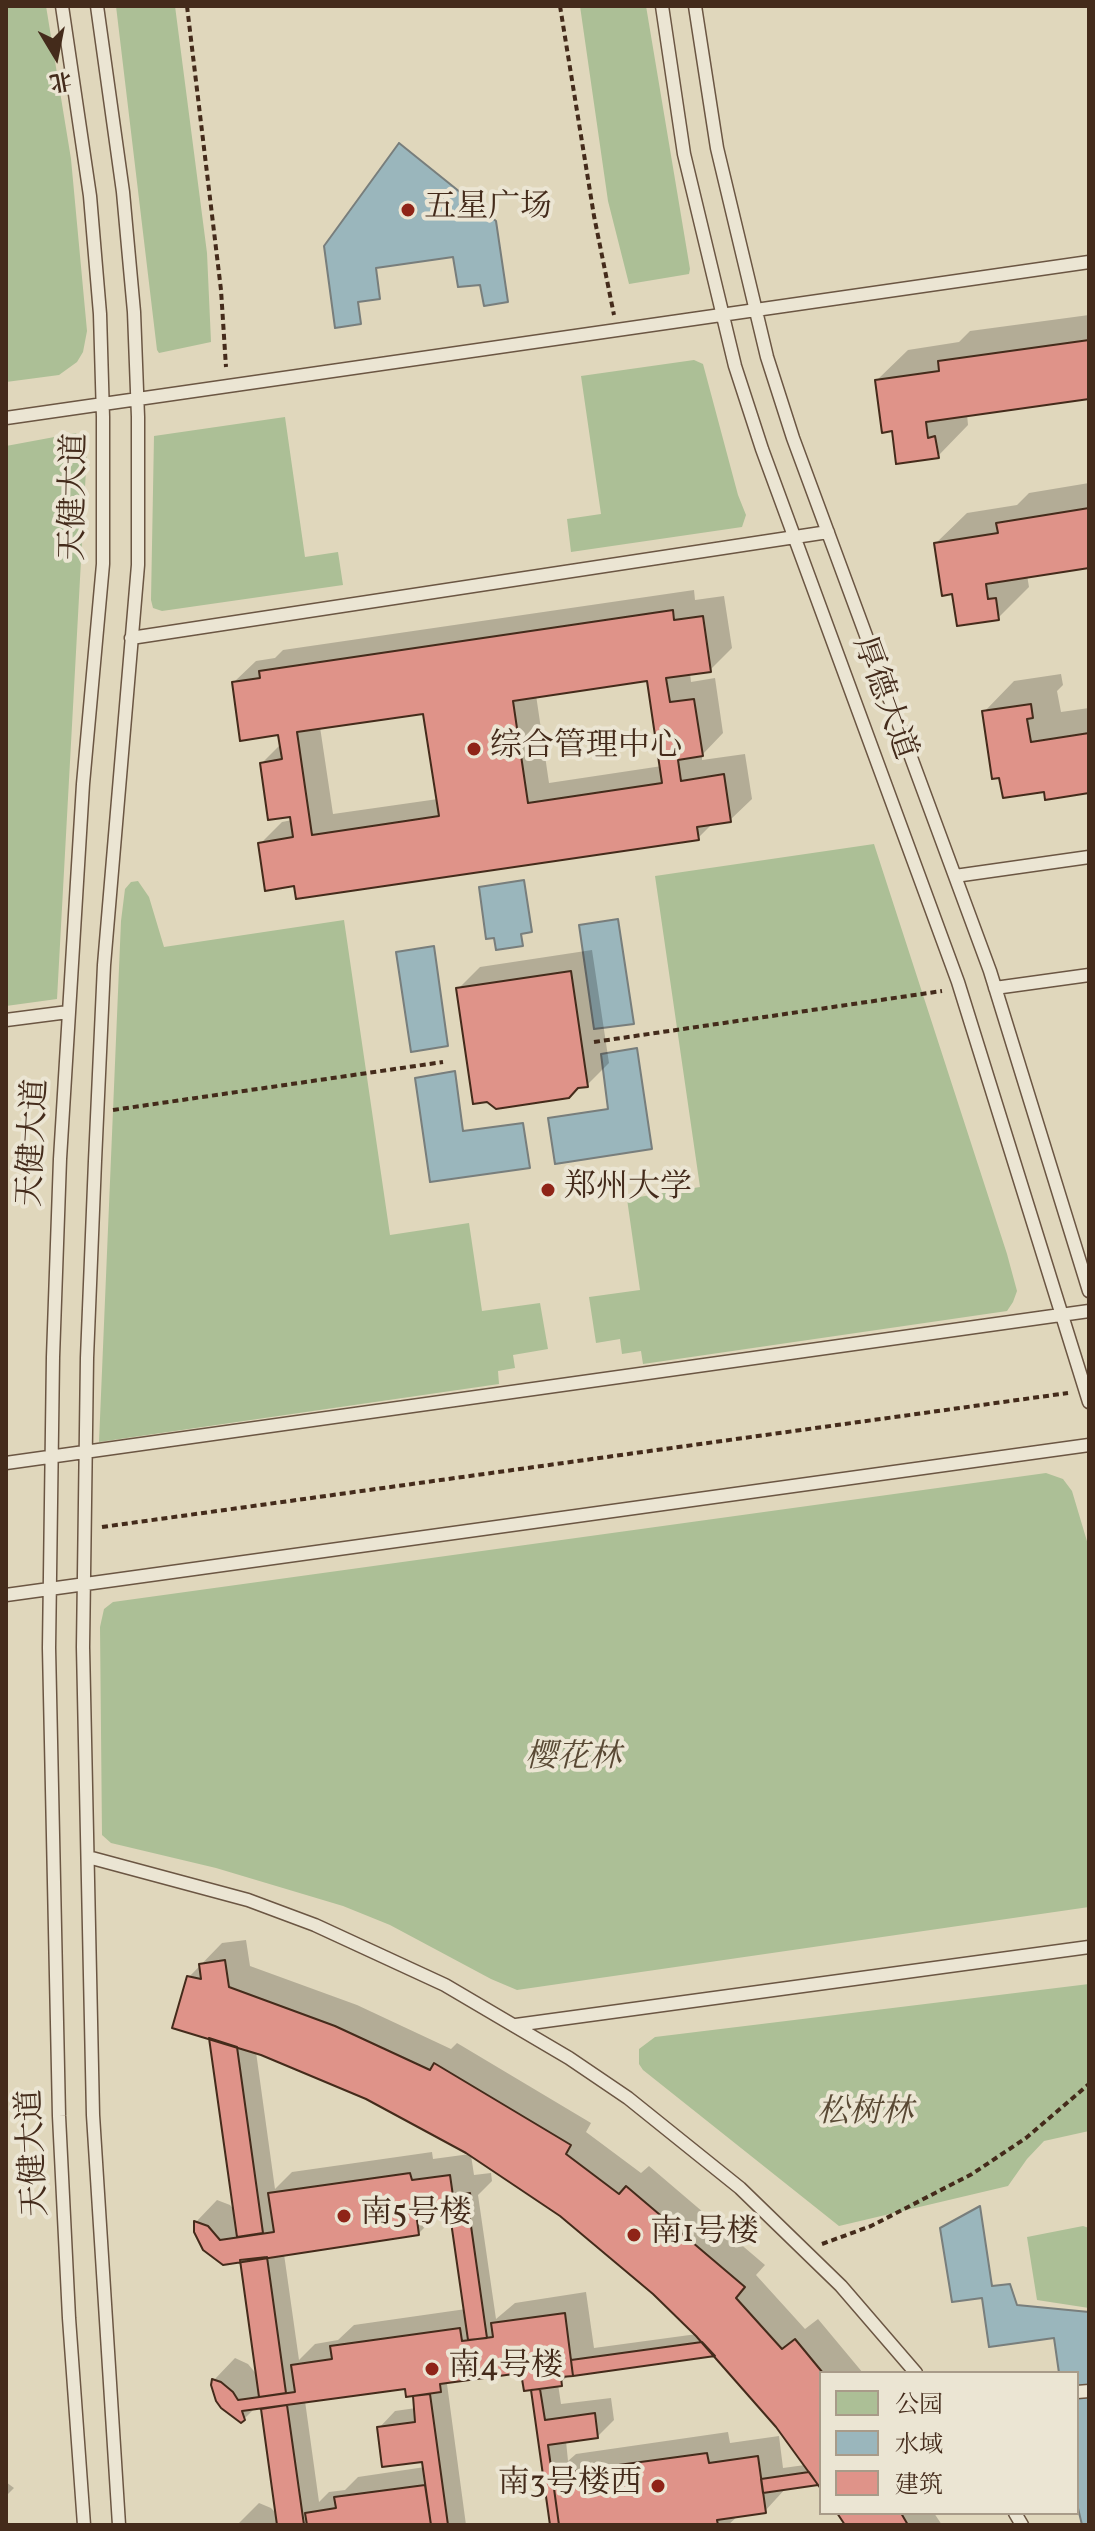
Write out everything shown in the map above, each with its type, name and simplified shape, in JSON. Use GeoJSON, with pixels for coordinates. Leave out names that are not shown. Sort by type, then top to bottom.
{"type":"FeatureCollection","features":[{"type":"Feature","properties":{"kind":"lane","name":"天健大道"},"geometry":{"type":"LineString","coordinates":[[62,6],[90,196],[100,314],[103,404],[103,564],[83,784],[68,1012],[53,1357],[50,1589],[59,2116],[84,2525]]}},
{"type":"Feature","properties":{"kind":"lane","name":"天健大道"},"geometry":{"type":"LineString","coordinates":[[97,6],[123,192],[134,312],[137,399],[138,565],[105,950],[97,1112],[84,1584],[93,2115],[119,2525]]}},
{"type":"Feature","properties":{"kind":"lane","name":"厚德大道"},"geometry":{"type":"LineString","coordinates":[[662,6],[684,154],[722,314],[757,435],[960,988],[1087,1396]]}},
{"type":"Feature","properties":{"kind":"lane","name":"厚德大道"},"geometry":{"type":"LineString","coordinates":[[695,6],[717,148],[755,309],[789,425],[995,988],[1089,1291]]}},
{"type":"Feature","properties":{"kind":"lane"},"geometry":{"type":"LineString","coordinates":[[6,418],[1089,262]]}},
{"type":"Feature","properties":{"kind":"lane"},"geometry":{"type":"LineString","coordinates":[[131,638],[828,532]]}},
{"type":"Feature","properties":{"kind":"lane"},"geometry":{"type":"LineString","coordinates":[[955,876],[1089,857]]}},
{"type":"Feature","properties":{"kind":"lane"},"geometry":{"type":"LineString","coordinates":[[995,988],[1089,975]]}},
{"type":"Feature","properties":{"kind":"lane"},"geometry":{"type":"LineString","coordinates":[[6,1020],[68,1012]]}},
{"type":"Feature","properties":{"kind":"lane"},"geometry":{"type":"LineString","coordinates":[[6,1463],[1089,1311]]}},
{"type":"Feature","properties":{"kind":"lane"},"geometry":{"type":"LineString","coordinates":[[6,1595],[1089,1445]]}},
{"type":"Feature","properties":{"kind":"lane"},"geometry":{"type":"LineString","coordinates":[[88,1857],[248,1900],[315,1925],[445,1985],[516,2025],[593,2074],[685,2142],[740,2188],[850,2296],[914,2371]]}},
{"type":"Feature","properties":{"kind":"lane"},"geometry":{"type":"LineString","coordinates":[[516,2025],[1089,1947]]}},
{"type":"Feature","properties":{"kind":"path"},"geometry":{"type":"LineString","coordinates":[[187,6],[221,290],[227,386]]}},
{"type":"Feature","properties":{"kind":"path"},"geometry":{"type":"LineString","coordinates":[[560,6],[591,202],[617,329]]}},
{"type":"Feature","properties":{"kind":"path"},"geometry":{"type":"LineString","coordinates":[[594,1042],[960,988]]}},
{"type":"Feature","properties":{"kind":"path"},"geometry":{"type":"LineString","coordinates":[[97,1112],[443,1062]]}},
{"type":"Feature","properties":{"kind":"path"},"geometry":{"type":"LineString","coordinates":[[85,1530],[1087,1396]]}},
{"type":"Feature","properties":{"kind":"path"},"geometry":{"type":"LineString","coordinates":[[805,2250],[871,2226],[972,2174],[1026,2138],[1089,2084]]}},
{"type":"Feature","properties":{"kind":"green space"},"geometry":{"type":"Polygon","coordinates":[[[6,6],[46,6],[71,159],[87,331],[83,352],[77,362],[59,375],[6,382],[6,6]]]}},
{"type":"Feature","properties":{"kind":"green space"},"geometry":{"type":"Polygon","coordinates":[[[116,6],[175,6],[207,253],[211,342],[159,353],[157,350],[116,6]]]}},
{"type":"Feature","properties":{"kind":"green space"},"geometry":{"type":"Polygon","coordinates":[[[580,6],[646,6],[689,274],[629,284],[608,201],[580,6]]]}},
{"type":"Feature","properties":{"kind":"green space"},"geometry":{"type":"Polygon","coordinates":[[[694,360],[703,364],[746,515],[742,527],[571,552],[567,519],[601,514],[581,376],[694,360]]]}},
{"type":"Feature","properties":{"kind":"green space"},"geometry":{"type":"Polygon","coordinates":[[[285,417],[305,557],[338,552],[343,585],[162,611],[153,608],[154,436],[285,417]]]}},
{"type":"Feature","properties":{"kind":"green space"},"geometry":{"type":"Polygon","coordinates":[[[76,433],[87,451],[57,999],[6,1006],[6,446],[76,433]]]}},
{"type":"Feature","properties":{"kind":"green space"},"geometry":{"type":"Polygon","coordinates":[[[874,844],[1007,1254],[1017,1291],[1013,1302],[1007,1311],[643,1364],[641,1351],[622,1354],[620,1339],[596,1343],[589,1297],[640,1290],[627,1199],[700,1187],[655,876],[874,844]]]}},
{"type":"Feature","properties":{"kind":"green space"},"geometry":{"type":"Polygon","coordinates":[[[138,881],[149,897],[164,947],[344,920],[390,1235],[469,1223],[482,1311],[540,1303],[548,1349],[513,1355],[515,1368],[498,1371],[499,1384],[99,1442],[121,921],[125,889],[131,882],[138,881]]]}},
{"type":"Feature","properties":{"kind":"green space","name":"樱花林"},"geometry":{"type":"Polygon","coordinates":[[[1046,1473],[1063,1479],[1072,1491],[1089,1548],[1089,1907],[517,1990],[390,1925],[343,1906],[216,1868],[111,1843],[102,1835],[100,1627],[104,1609],[113,1602],[1046,1473]]]}},
{"type":"Feature","properties":{"kind":"green space","name":"松树林"},"geometry":{"type":"Polygon","coordinates":[[[1089,1984],[1089,2131],[1044,2141],[1008,2186],[839,2226],[639,2064],[639,2049],[655,2037],[1089,1984]]]}},
{"type":"Feature","properties":{"kind":"green space"},"geometry":{"type":"Polygon","coordinates":[[[1083,2226],[1089,2228],[1089,2308],[1037,2300],[1027,2237],[1083,2226]]]}},
{"type":"Feature","properties":{"kind":"water"},"geometry":{"type":"Polygon","coordinates":[[[399,143],[496,221],[508,302],[484,306],[480,285],[458,287],[453,257],[376,268],[380,299],[358,302],[361,324],[335,328],[324,246],[399,143]]]}},
{"type":"Feature","properties":{"kind":"water"},"geometry":{"type":"Polygon","coordinates":[[[524,880],[532,932],[521,934],[523,946],[496,950],[494,938],[486,939],[479,887],[524,880]]]}},
{"type":"Feature","properties":{"kind":"water"},"geometry":{"type":"Polygon","coordinates":[[[618,919],[634,1024],[594,1029],[579,925],[618,919]]]}},
{"type":"Feature","properties":{"kind":"water"},"geometry":{"type":"Polygon","coordinates":[[[434,946],[448,1046],[411,1052],[396,952],[434,946]]]}},
{"type":"Feature","properties":{"kind":"water"},"geometry":{"type":"Polygon","coordinates":[[[637,1048],[652,1149],[555,1164],[548,1118],[608,1109],[601,1054],[637,1048]]]}},
{"type":"Feature","properties":{"kind":"water"},"geometry":{"type":"Polygon","coordinates":[[[455,1071],[463,1131],[523,1123],[530,1168],[430,1182],[415,1078],[455,1071]]]}},
{"type":"Feature","properties":{"kind":"water"},"geometry":{"type":"Polygon","coordinates":[[[980,2206],[992,2286],[1010,2284],[1017,2305],[1089,2312],[1089,2525],[1082,2525],[1079,2512],[1079,2371],[1059,2371],[1054,2338],[989,2347],[982,2298],[952,2302],[940,2228],[980,2206]]]}},
{"type":"Feature","properties":{"kind":"building"},"geometry":{"type":"Polygon","coordinates":[[[1089,340],[1089,399],[926,422],[928,438],[935,436],[939,458],[896,464],[892,431],[882,433],[875,380],[939,371],[938,361],[1089,340]]]}},
{"type":"Feature","properties":{"kind":"building"},"geometry":{"type":"Polygon","coordinates":[[[1089,508],[1089,568],[986,584],[988,599],[996,598],[999,620],[957,626],[952,594],[942,596],[934,543],[998,533],[996,523],[1089,508]]]}},
{"type":"Feature","properties":{"kind":"building","name":"综合管理中心"},"geometry":{"type":"Polygon","coordinates":[[[673,610],[674,620],[703,616],[711,672],[666,678],[670,702],[694,699],[703,756],[678,760],[681,781],[724,774],[731,822],[697,827],[699,840],[296,899],[294,886],[265,891],[258,843],[293,837],[290,817],[268,820],[260,763],[282,759],[278,735],[240,741],[232,682],[260,678],[259,671],[673,610]],[[647,681],[513,701],[528,803],[662,783],[647,681]],[[423,714],[297,732],[312,835],[439,816],[423,714]]]}},
{"type":"Feature","properties":{"kind":"building"},"geometry":{"type":"Polygon","coordinates":[[[1031,704],[1033,718],[1027,719],[1031,742],[1089,733],[1089,793],[1045,800],[1044,792],[1003,798],[999,778],[992,779],[982,711],[1031,704]]]}},
{"type":"Feature","properties":{"kind":"building"},"geometry":{"type":"Polygon","coordinates":[[[571,971],[588,1087],[578,1088],[569,1098],[496,1109],[487,1102],[473,1104],[456,988],[571,971]]]}},
{"type":"Feature","properties":{"kind":"building","name":"南1号楼"},"geometry":{"type":"Polygon","coordinates":[[[225,1960],[229,1987],[335,2026],[430,2070],[434,2063],[571,2145],[566,2154],[619,2194],[626,2186],[745,2287],[736,2298],[782,2349],[795,2339],[821,2371],[819,2486],[776,2427],[696,2336],[653,2294],[560,2216],[466,2153],[366,2099],[261,2055],[172,2028],[187,1976],[201,1979],[199,1964],[225,1960]]]}},
{"type":"Feature","properties":{"kind":"building"},"geometry":{"type":"Polygon","coordinates":[[[209,2038],[237,2047],[263,2233],[237,2237],[209,2038]]]}},
{"type":"Feature","properties":{"kind":"building","name":"南5号楼"},"geometry":{"type":"Polygon","coordinates":[[[410,2173],[412,2180],[450,2175],[453,2196],[470,2193],[472,2205],[416,2212],[419,2235],[223,2265],[203,2250],[194,2232],[194,2221],[208,2226],[220,2240],[274,2232],[268,2193],[410,2173]]]}},
{"type":"Feature","properties":{"kind":"building"},"geometry":{"type":"Polygon","coordinates":[[[468,2205],[487,2338],[468,2340],[449,2208],[468,2205]]]}},
{"type":"Feature","properties":{"kind":"building"},"geometry":{"type":"Polygon","coordinates":[[[267,2257],[286,2393],[259,2397],[240,2260],[267,2257]]]}},
{"type":"Feature","properties":{"kind":"building","name":"南4号楼"},"geometry":{"type":"Polygon","coordinates":[[[565,2313],[573,2376],[561,2377],[562,2386],[524,2391],[521,2373],[440,2384],[441,2392],[406,2397],[405,2389],[242,2411],[245,2420],[241,2423],[221,2408],[211,2385],[212,2379],[221,2382],[238,2400],[295,2392],[291,2365],[332,2359],[330,2346],[460,2328],[462,2341],[493,2337],[491,2323],[565,2313]]]}},
{"type":"Feature","properties":{"kind":"building"},"geometry":{"type":"Polygon","coordinates":[[[702,2342],[715,2356],[573,2376],[571,2360],[702,2342]]]}},
{"type":"Feature","properties":{"kind":"building"},"geometry":{"type":"Polygon","coordinates":[[[540,2389],[545,2420],[595,2413],[598,2438],[548,2445],[559,2525],[550,2525],[531,2390],[540,2389]]]}},
{"type":"Feature","properties":{"kind":"building"},"geometry":{"type":"Polygon","coordinates":[[[430,2394],[448,2525],[431,2525],[422,2462],[382,2467],[377,2427],[415,2422],[413,2396],[430,2394]]]}},
{"type":"Feature","properties":{"kind":"building"},"geometry":{"type":"Polygon","coordinates":[[[287,2405],[304,2525],[277,2525],[261,2409],[287,2405]]]}},
{"type":"Feature","properties":{"kind":"building","name":"南3号楼西"},"geometry":{"type":"Polygon","coordinates":[[[707,2453],[709,2463],[758,2456],[766,2513],[717,2520],[718,2525],[559,2525],[552,2474],[707,2453]]]}},
{"type":"Feature","properties":{"kind":"building"},"geometry":{"type":"Polygon","coordinates":[[[809,2472],[818,2485],[763,2493],[761,2479],[809,2472]]]}},
{"type":"Feature","properties":{"kind":"building"},"geometry":{"type":"Polygon","coordinates":[[[425,2485],[431,2525],[307,2525],[305,2513],[336,2508],[334,2497],[425,2485]]]}},
{"type":"Feature","properties":{"kind":"building"},"geometry":{"type":"Polygon","coordinates":[[[838,2515],[902,2515],[908,2525],[845,2525],[838,2515]]]}},
{"type":"Feature","properties":{"kind":"place","name":"五星广场"},"geometry":{"type":"Point","coordinates":[408,210]}},
{"type":"Feature","properties":{"kind":"place","name":"综合管理中心"},"geometry":{"type":"Point","coordinates":[474,749]}},
{"type":"Feature","properties":{"kind":"place","name":"郑州大学"},"geometry":{"type":"Point","coordinates":[548,1190]}},
{"type":"Feature","properties":{"kind":"place","name":"南5号楼"},"geometry":{"type":"Point","coordinates":[344,2216]}},
{"type":"Feature","properties":{"kind":"place","name":"南1号楼"},"geometry":{"type":"Point","coordinates":[634,2235]}},
{"type":"Feature","properties":{"kind":"place","name":"南4号楼"},"geometry":{"type":"Point","coordinates":[432,2369]}},
{"type":"Feature","properties":{"kind":"place","name":"南3号楼西"},"geometry":{"type":"Point","coordinates":[658,2486]}}]}
